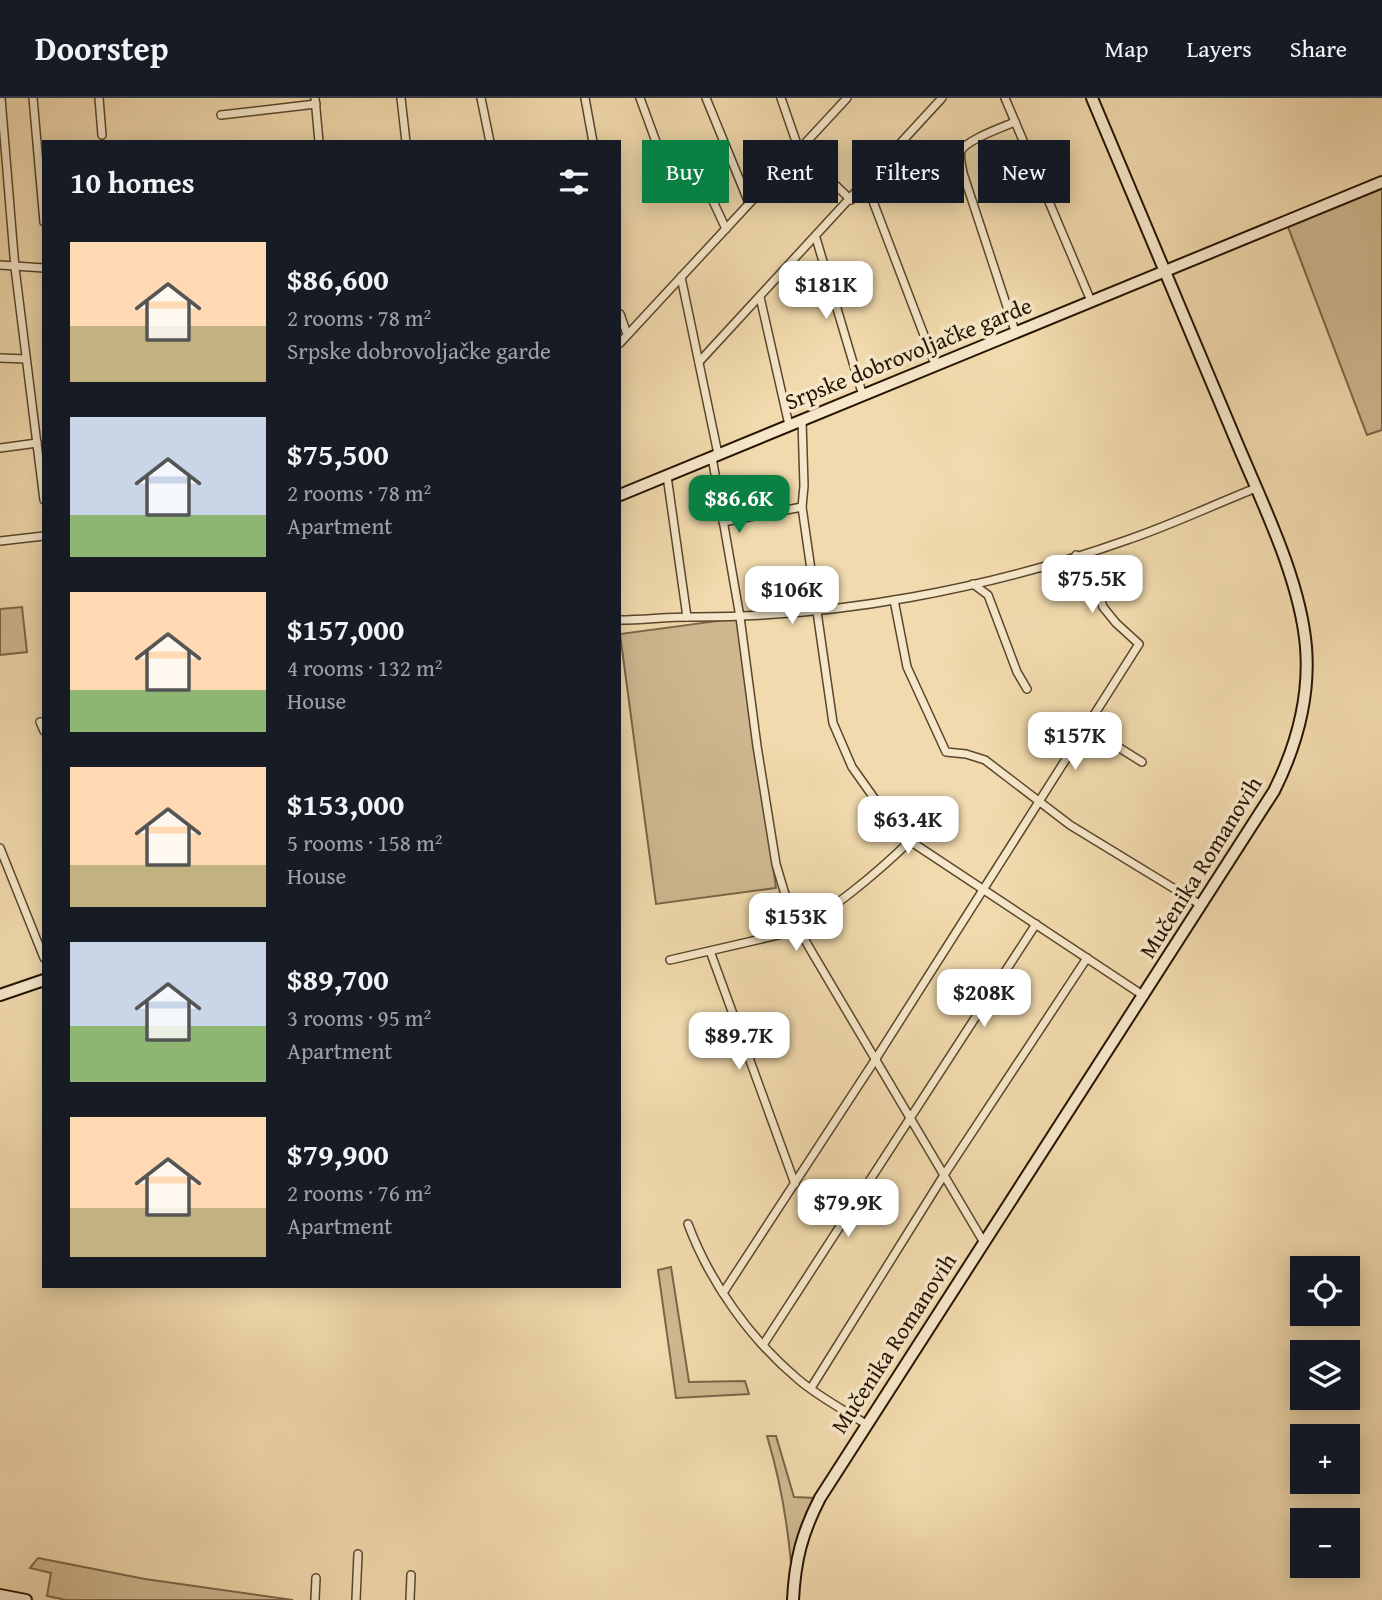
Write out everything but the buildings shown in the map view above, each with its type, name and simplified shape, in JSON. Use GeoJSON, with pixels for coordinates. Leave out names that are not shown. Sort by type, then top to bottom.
{"type":"FeatureCollection","features":[{"type":"Feature","properties":{"kind":"street"},"geometry":{"type":"LineString","coordinates":[[1,98],[15,268],[42,484]]}},
{"type":"Feature","properties":{"kind":"street"},"geometry":{"type":"LineString","coordinates":[[33,98],[42,199]]}},
{"type":"Feature","properties":{"kind":"street"},"geometry":{"type":"LineString","coordinates":[[99,98],[102,135]]}},
{"type":"Feature","properties":{"kind":"street"},"geometry":{"type":"LineString","coordinates":[[401,98],[406,140]]}},
{"type":"Feature","properties":{"kind":"street"},"geometry":{"type":"LineString","coordinates":[[481,98],[490,140]]}},
{"type":"Feature","properties":{"kind":"street"},"geometry":{"type":"LineString","coordinates":[[585,98],[593,140]]}},
{"type":"Feature","properties":{"kind":"street"},"geometry":{"type":"LineString","coordinates":[[640,98],[670,180],[675,184],[696,180],[704,182],[726,229]]}},
{"type":"Feature","properties":{"kind":"street"},"geometry":{"type":"LineString","coordinates":[[706,98],[743,188]]}},
{"type":"Feature","properties":{"kind":"street"},"geometry":{"type":"LineString","coordinates":[[781,98],[796,140]]}},
{"type":"Feature","properties":{"kind":"street"},"geometry":{"type":"LineString","coordinates":[[808,140],[847,98]]}},
{"type":"Feature","properties":{"kind":"street"},"geometry":{"type":"LineString","coordinates":[[904,140],[942,98]]}},
{"type":"Feature","properties":{"kind":"street"},"geometry":{"type":"LineString","coordinates":[[1005,98],[1091,301]]}},
{"type":"Feature","properties":{"kind":"street","name":"Mučenika Romanovih"},"geometry":{"type":"LineString","coordinates":[[793,1600],[796,1560],[804,1530],[820,1498],[1275,791],[1295,743],[1302,710],[1306,650],[1303,625],[1291,578],[1256,488],[1091,98]]}},
{"type":"Feature","properties":{"kind":"street"},"geometry":{"type":"LineString","coordinates":[[221,115],[315,101],[318,140]]}},
{"type":"Feature","properties":{"kind":"street"},"geometry":{"type":"LineString","coordinates":[[1015,122],[968,143],[961,149],[960,157],[962,173],[1015,331]]}},
{"type":"Feature","properties":{"kind":"street","name":"Srpske dobrovoljačke garde"},"geometry":{"type":"LineString","coordinates":[[621,495],[1382,182]]}},
{"type":"Feature","properties":{"kind":"street"},"geometry":{"type":"LineString","coordinates":[[699,362],[851,200],[838,188]]}},
{"type":"Feature","properties":{"kind":"street"},"geometry":{"type":"LineString","coordinates":[[621,342],[749,203]]}},
{"type":"Feature","properties":{"kind":"street"},"geometry":{"type":"LineString","coordinates":[[874,203],[935,364]]}},
{"type":"Feature","properties":{"kind":"street"},"geometry":{"type":"LineString","coordinates":[[0,216],[11,215]]}},
{"type":"Feature","properties":{"kind":"street"},"geometry":{"type":"LineString","coordinates":[[816,238],[863,396]]}},
{"type":"Feature","properties":{"kind":"street"},"geometry":{"type":"LineString","coordinates":[[0,265],[42,268]]}},
{"type":"Feature","properties":{"kind":"street"},"geometry":{"type":"LineString","coordinates":[[681,277],[715,456],[757,746],[776,864],[784,891],[799,928],[983,1241]]}},
{"type":"Feature","properties":{"kind":"street"},"geometry":{"type":"LineString","coordinates":[[760,297],[789,425]]}},
{"type":"Feature","properties":{"kind":"street"},"geometry":{"type":"LineString","coordinates":[[621,317],[627,334]]}},
{"type":"Feature","properties":{"kind":"street"},"geometry":{"type":"LineString","coordinates":[[0,358],[26,359]]}},
{"type":"Feature","properties":{"kind":"street"},"geometry":{"type":"LineString","coordinates":[[802,420],[802,508],[832,723],[852,766],[879,806],[911,841],[1144,996]]}},
{"type":"Feature","properties":{"kind":"street"},"geometry":{"type":"LineString","coordinates":[[0,448],[37,443]]}},
{"type":"Feature","properties":{"kind":"street"},"geometry":{"type":"LineString","coordinates":[[667,475],[687,617]]}},
{"type":"Feature","properties":{"kind":"street"},"geometry":{"type":"LineString","coordinates":[[621,620],[740,617],[816,610],[894,600],[973,584],[1127,540],[1256,488]]}},
{"type":"Feature","properties":{"kind":"street"},"geometry":{"type":"LineString","coordinates":[[723,522],[802,508]]}},
{"type":"Feature","properties":{"kind":"street"},"geometry":{"type":"LineString","coordinates":[[0,541],[42,536]]}},
{"type":"Feature","properties":{"kind":"street"},"geometry":{"type":"LineString","coordinates":[[723,1293],[984,890],[1139,644],[1116,624],[1103,607],[1089,562],[1091,551]]}},
{"type":"Feature","properties":{"kind":"street"},"geometry":{"type":"LineString","coordinates":[[1076,555],[1089,562]]}},
{"type":"Feature","properties":{"kind":"street"},"geometry":{"type":"LineString","coordinates":[[988,594],[996,578]]}},
{"type":"Feature","properties":{"kind":"street"},"geometry":{"type":"LineString","coordinates":[[973,584],[988,594],[1007,650],[1027,689]]}},
{"type":"Feature","properties":{"kind":"street"},"geometry":{"type":"LineString","coordinates":[[894,600],[908,667],[946,752],[985,760],[1070,825],[1201,905]]}},
{"type":"Feature","properties":{"kind":"street"},"geometry":{"type":"LineString","coordinates":[[40,722],[42,726]]}},
{"type":"Feature","properties":{"kind":"street"},"geometry":{"type":"LineString","coordinates":[[1086,727],[1142,762]]}},
{"type":"Feature","properties":{"kind":"street"},"geometry":{"type":"LineString","coordinates":[[670,960],[799,928],[911,841]]}},
{"type":"Feature","properties":{"kind":"street"},"geometry":{"type":"LineString","coordinates":[[0,849],[3,866],[42,954]]}},
{"type":"Feature","properties":{"kind":"street"},"geometry":{"type":"LineString","coordinates":[[763,1345],[1036,924]]}},
{"type":"Feature","properties":{"kind":"street"},"geometry":{"type":"LineString","coordinates":[[710,951],[795,1184]]}},
{"type":"Feature","properties":{"kind":"street"},"geometry":{"type":"LineString","coordinates":[[811,1388],[944,1175],[1087,958]]}},
{"type":"Feature","properties":{"kind":"street"},"geometry":{"type":"LineString","coordinates":[[0,995],[42,981]]}},
{"type":"Feature","properties":{"kind":"street"},"geometry":{"type":"LineString","coordinates":[[688,1224],[699,1254],[723,1293],[763,1345],[800,1381],[866,1424]]}},
{"type":"Feature","properties":{"kind":"street"},"geometry":{"type":"LineString","coordinates":[[356,1600],[358,1554]]}},
{"type":"Feature","properties":{"kind":"street"},"geometry":{"type":"LineString","coordinates":[[410,1600],[411,1575]]}},
{"type":"Feature","properties":{"kind":"street"},"geometry":{"type":"LineString","coordinates":[[315,1600],[317,1578]]}},
{"type":"Feature","properties":{"kind":"street"},"geometry":{"type":"LineString","coordinates":[[0,1595],[26,1600]]}},
{"type":"Feature","properties":{"kind":"shaded area"},"geometry":{"type":"Polygon","coordinates":[[[1382,189],[1382,430],[1367,435],[1288,227],[1382,189]]]}},
{"type":"Feature","properties":{"kind":"shaded area"},"geometry":{"type":"Polygon","coordinates":[[[22,607],[27,652],[0,655],[0,609],[22,607]]]}},
{"type":"Feature","properties":{"kind":"shaded area"},"geometry":{"type":"Polygon","coordinates":[[[739,618],[776,888],[656,904],[621,634],[739,618]]]}},
{"type":"Feature","properties":{"kind":"shaded area"},"geometry":{"type":"Polygon","coordinates":[[[671,1267],[689,1382],[745,1381],[749,1394],[676,1398],[658,1270],[671,1267]]]}},
{"type":"Feature","properties":{"kind":"shaded area"},"geometry":{"type":"Polygon","coordinates":[[[767,1436],[776,1436],[794,1497],[815,1498],[800,1529],[791,1563],[782,1499],[767,1436]]]}},
{"type":"Feature","properties":{"kind":"shaded area"},"geometry":{"type":"Polygon","coordinates":[[[38,1558],[145,1579],[293,1600],[66,1600],[47,1596],[51,1573],[30,1568],[38,1558]]]}}]}
